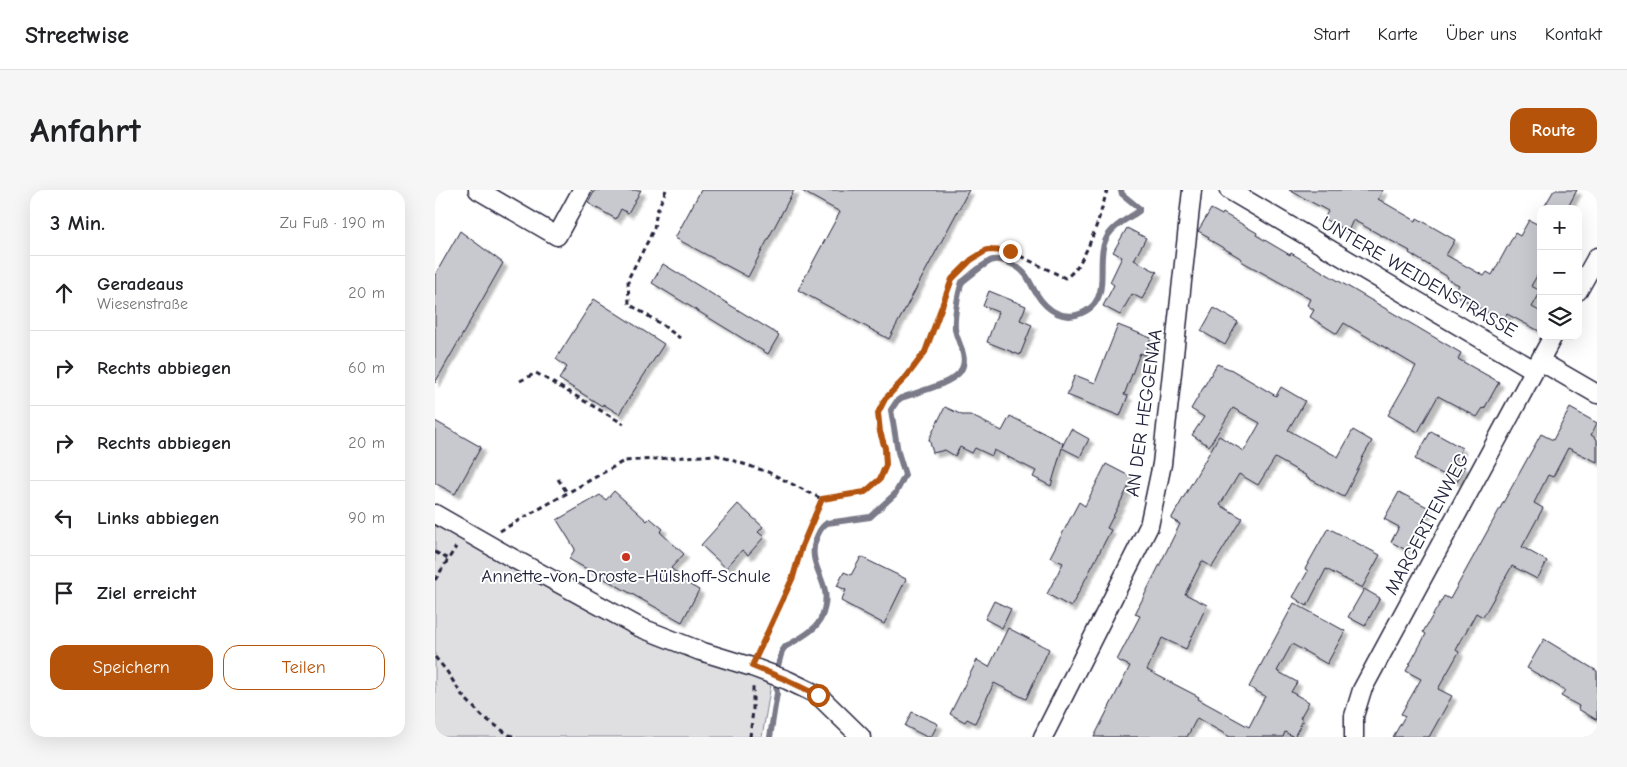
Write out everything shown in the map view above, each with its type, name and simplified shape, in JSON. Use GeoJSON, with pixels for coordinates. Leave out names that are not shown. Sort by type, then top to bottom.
{"type":"FeatureCollection","features":[{"type":"Feature","properties":{"kind":"street"},"geometry":{"type":"LineString","coordinates":[[478,190],[557,236],[581,190]]}},
{"type":"Feature","properties":{"kind":"street","name":"AN DER HEGGENAA"},"geometry":{"type":"LineString","coordinates":[[1043,737],[1149,526],[1162,464],[1192,190]]}},
{"type":"Feature","properties":{"kind":"street","name":"UNTERE WEIDENSTRASSE"},"geometry":{"type":"LineString","coordinates":[[1229,190],[1537,365],[1597,394]]}},
{"type":"Feature","properties":{"kind":"street"},"geometry":{"type":"LineString","coordinates":[[1582,284],[1597,257]]}},
{"type":"Feature","properties":{"kind":"street","name":"MARGERITENWEG"},"geometry":{"type":"LineString","coordinates":[[1354,737],[1353,716],[1362,690],[1551,340]]}},
{"type":"Feature","properties":{"kind":"street"},"geometry":{"type":"LineString","coordinates":[[435,514],[639,627],[700,651],[752,666],[818,695],[861,737]]}},
{"type":"Feature","properties":{"kind":"path"},"geometry":{"type":"LineString","coordinates":[[666,190],[657,212],[649,242],[628,279],[629,304],[680,338]]}},
{"type":"Feature","properties":{"kind":"path"},"geometry":{"type":"LineString","coordinates":[[482,540],[568,494],[624,461],[716,456],[768,472],[822,499],[865,492],[880,479],[886,465],[885,448],[880,432],[878,413],[885,399],[907,376],[925,352],[952,279],[971,260],[987,250],[1010,251],[1065,278],[1073,274],[1085,252],[1103,208],[1107,190]]}},
{"type":"Feature","properties":{"kind":"path"},"geometry":{"type":"LineString","coordinates":[[520,381],[536,373],[624,424]]}},
{"type":"Feature","properties":{"kind":"path"},"geometry":{"type":"LineString","coordinates":[[558,479],[568,494]]}},
{"type":"Feature","properties":{"kind":"path"},"geometry":{"type":"LineString","coordinates":[[750,737],[753,710],[752,666],[793,577],[802,546],[822,499]]}},
{"type":"Feature","properties":{"kind":"path"},"geometry":{"type":"LineString","coordinates":[[435,580],[466,531]]}},
{"type":"Feature","properties":{"kind":"path"},"geometry":{"type":"LineString","coordinates":[[435,552],[448,559]]}},
{"type":"Feature","properties":{"kind":"path"},"geometry":{"type":"LineString","coordinates":[[435,657],[462,695],[483,716],[509,735],[516,737]]}},
{"type":"Feature","properties":{"kind":"shaded area"},"geometry":{"type":"Polygon","coordinates":[[[435,521],[609,612],[773,673],[762,737],[435,737],[435,521]]]}},
{"type":"Feature","properties":{"kind":"building"},"geometry":{"type":"Polygon","coordinates":[[[595,190],[641,190],[628,213],[621,209],[616,219],[588,203],[595,190]]]}},
{"type":"Feature","properties":{"kind":"building"},"geometry":{"type":"Polygon","coordinates":[[[701,190],[794,190],[748,277],[675,238],[701,190]]]}},
{"type":"Feature","properties":{"kind":"building"},"geometry":{"type":"Polygon","coordinates":[[[800,190],[969,190],[889,339],[798,290],[840,212],[800,190]]]}},
{"type":"Feature","properties":{"kind":"building"},"geometry":{"type":"Polygon","coordinates":[[[1289,190],[1383,190],[1378,199],[1416,221],[1417,218],[1455,240],[1446,255],[1484,276],[1487,272],[1492,275],[1515,233],[1520,236],[1529,220],[1537,224],[1537,276],[1531,286],[1537,289],[1537,298],[1532,307],[1537,310],[1537,330],[1507,314],[1503,321],[1454,294],[1459,285],[1409,253],[1410,251],[1353,220],[1348,231],[1341,228],[1324,219],[1328,211],[1289,190]]]}},
{"type":"Feature","properties":{"kind":"building"},"geometry":{"type":"Polygon","coordinates":[[[1554,190],[1577,190],[1569,205],[1545,205],[1554,190]]]}},
{"type":"Feature","properties":{"kind":"building"},"geometry":{"type":"Polygon","coordinates":[[[1211,209],[1222,215],[1223,213],[1290,255],[1291,253],[1461,353],[1458,359],[1499,382],[1484,409],[1477,417],[1438,396],[1418,432],[1388,415],[1416,366],[1344,323],[1337,334],[1310,317],[1314,310],[1307,305],[1310,299],[1241,261],[1242,259],[1208,239],[1209,237],[1198,231],[1211,209]]]}},
{"type":"Feature","properties":{"kind":"building"},"geometry":{"type":"Polygon","coordinates":[[[1127,228],[1146,238],[1134,260],[1157,272],[1142,299],[1132,294],[1120,315],[1103,306],[1114,285],[1110,282],[1122,257],[1113,252],[1127,228]]]}},
{"type":"Feature","properties":{"kind":"building"},"geometry":{"type":"Polygon","coordinates":[[[460,231],[503,263],[435,383],[435,275],[460,231]]]}},
{"type":"Feature","properties":{"kind":"building"},"geometry":{"type":"Polygon","coordinates":[[[663,264],[779,335],[768,354],[652,283],[663,264]]]}},
{"type":"Feature","properties":{"kind":"building"},"geometry":{"type":"Polygon","coordinates":[[[989,291],[1026,306],[1020,320],[1032,325],[1020,355],[987,342],[998,312],[983,306],[989,291]]]}},
{"type":"Feature","properties":{"kind":"building"},"geometry":{"type":"Polygon","coordinates":[[[594,299],[664,344],[619,414],[603,404],[602,406],[559,379],[567,367],[556,359],[594,299]]]}},
{"type":"Feature","properties":{"kind":"building"},"geometry":{"type":"Polygon","coordinates":[[[1214,308],[1238,322],[1225,345],[1201,331],[1214,308]]]}},
{"type":"Feature","properties":{"kind":"building"},"geometry":{"type":"Polygon","coordinates":[[[1118,325],[1151,338],[1145,355],[1140,353],[1124,395],[1128,396],[1120,416],[1067,395],[1075,375],[1095,383],[1118,325]]]}},
{"type":"Feature","properties":{"kind":"building"},"geometry":{"type":"Polygon","coordinates":[[[1217,364],[1232,370],[1276,396],[1281,387],[1305,401],[1288,430],[1338,457],[1353,430],[1372,441],[1344,497],[1275,458],[1258,485],[1239,474],[1220,505],[1242,518],[1212,567],[1202,561],[1185,594],[1207,605],[1186,649],[1162,638],[1147,670],[1199,697],[1198,699],[1249,727],[1265,696],[1249,687],[1294,603],[1345,631],[1327,664],[1292,644],[1277,671],[1297,682],[1291,692],[1309,702],[1300,718],[1303,720],[1294,737],[1285,732],[1283,737],[1230,737],[1197,718],[1187,737],[1094,737],[1130,666],[1117,660],[1140,616],[1135,614],[1180,524],[1171,519],[1219,436],[1244,451],[1260,423],[1233,408],[1209,446],[1192,435],[1204,417],[1191,409],[1217,364]]]}},
{"type":"Feature","properties":{"kind":"building"},"geometry":{"type":"Polygon","coordinates":[[[945,407],[962,415],[970,415],[1002,431],[1010,416],[1063,443],[1062,447],[1071,429],[1089,439],[1080,457],[1062,448],[1051,486],[1033,477],[1036,471],[994,450],[992,456],[975,448],[972,453],[960,447],[955,456],[945,450],[933,453],[929,439],[945,407]]]}},
{"type":"Feature","properties":{"kind":"building"},"geometry":{"type":"Polygon","coordinates":[[[1570,408],[1597,423],[1591,435],[1597,439],[1597,462],[1568,448],[1553,477],[1548,475],[1534,503],[1543,508],[1522,547],[1547,561],[1542,571],[1537,579],[1512,566],[1483,617],[1476,613],[1456,650],[1459,652],[1438,689],[1452,696],[1429,737],[1393,737],[1405,716],[1401,714],[1421,679],[1406,671],[1426,634],[1423,632],[1444,596],[1450,599],[1541,434],[1553,440],[1570,408]]]}},
{"type":"Feature","properties":{"kind":"building"},"geometry":{"type":"Polygon","coordinates":[[[435,421],[481,447],[455,494],[435,483],[435,421]]]}},
{"type":"Feature","properties":{"kind":"building"},"geometry":{"type":"Polygon","coordinates":[[[1431,431],[1462,448],[1454,462],[1465,467],[1457,482],[1415,459],[1431,431]]]}},
{"type":"Feature","properties":{"kind":"building"},"geometry":{"type":"Polygon","coordinates":[[[1106,464],[1133,478],[1107,528],[1111,530],[1071,607],[1047,594],[1063,563],[1050,557],[1079,502],[1085,506],[1106,464]]]}},
{"type":"Feature","properties":{"kind":"building","name":"Annette-von-Droste-Hülshoff-Schule"},"geometry":{"type":"Polygon","coordinates":[[[614,491],[647,521],[650,518],[663,529],[660,532],[684,554],[671,568],[690,585],[699,590],[682,622],[569,559],[575,549],[557,520],[600,495],[606,500],[614,491]]]}},
{"type":"Feature","properties":{"kind":"building"},"geometry":{"type":"Polygon","coordinates":[[[1399,492],[1429,508],[1406,550],[1391,542],[1399,527],[1384,519],[1399,492]]]}},
{"type":"Feature","properties":{"kind":"building"},"geometry":{"type":"Polygon","coordinates":[[[738,504],[763,527],[758,532],[764,537],[748,555],[742,550],[726,568],[701,545],[738,504]]]}},
{"type":"Feature","properties":{"kind":"building"},"geometry":{"type":"Polygon","coordinates":[[[1328,528],[1380,555],[1362,588],[1326,569],[1307,606],[1293,597],[1308,571],[1305,569],[1328,528]]]}},
{"type":"Feature","properties":{"kind":"building"},"geometry":{"type":"Polygon","coordinates":[[[861,557],[906,579],[884,624],[841,601],[846,590],[837,586],[844,572],[851,575],[861,557]]]}},
{"type":"Feature","properties":{"kind":"building"},"geometry":{"type":"Polygon","coordinates":[[[1364,589],[1380,598],[1365,626],[1348,617],[1364,589]]]}},
{"type":"Feature","properties":{"kind":"building"},"geometry":{"type":"Polygon","coordinates":[[[994,601],[1011,609],[1002,628],[985,619],[994,601]]]}},
{"type":"Feature","properties":{"kind":"building"},"geometry":{"type":"Polygon","coordinates":[[[1008,628],[1049,649],[1026,699],[994,683],[975,723],[967,719],[965,722],[950,714],[977,660],[989,667],[1008,628]]]}},
{"type":"Feature","properties":{"kind":"building"},"geometry":{"type":"Polygon","coordinates":[[[1544,639],[1597,671],[1597,720],[1578,709],[1579,706],[1561,696],[1565,690],[1527,668],[1544,639]]]}},
{"type":"Feature","properties":{"kind":"building"},"geometry":{"type":"Polygon","coordinates":[[[912,712],[938,724],[931,737],[927,737],[905,726],[912,712]]]}},
{"type":"Feature","properties":{"kind":"waterway"},"geometry":{"type":"LineString","coordinates":[[770,737],[777,693],[775,677],[782,651],[815,627],[821,619],[824,608],[826,597],[814,558],[816,539],[827,523],[870,517],[895,494],[905,475],[898,452],[891,410],[901,398],[948,381],[959,373],[962,368],[964,357],[955,329],[957,305],[962,282],[990,261],[1001,260],[1021,270],[1040,299],[1051,310],[1071,316],[1086,311],[1094,304],[1099,295],[1104,243],[1112,230],[1139,211],[1139,208],[1122,194],[1121,190]]}},
{"type":"Feature","properties":{"kind":"place","name":"Annette-von-Droste-Hülshoff-Schule"},"geometry":{"type":"Point","coordinates":[626,557]}},
{"type":"Feature","properties":{"kind":"route"},"geometry":{"type":"LineString","coordinates":[[818,695],[752,666],[793,577],[811,524],[822,499],[865,492],[880,479],[886,465],[885,448],[880,432],[878,413],[885,399],[907,376],[925,352],[952,279],[971,260],[987,250],[1010,251]]}}]}
